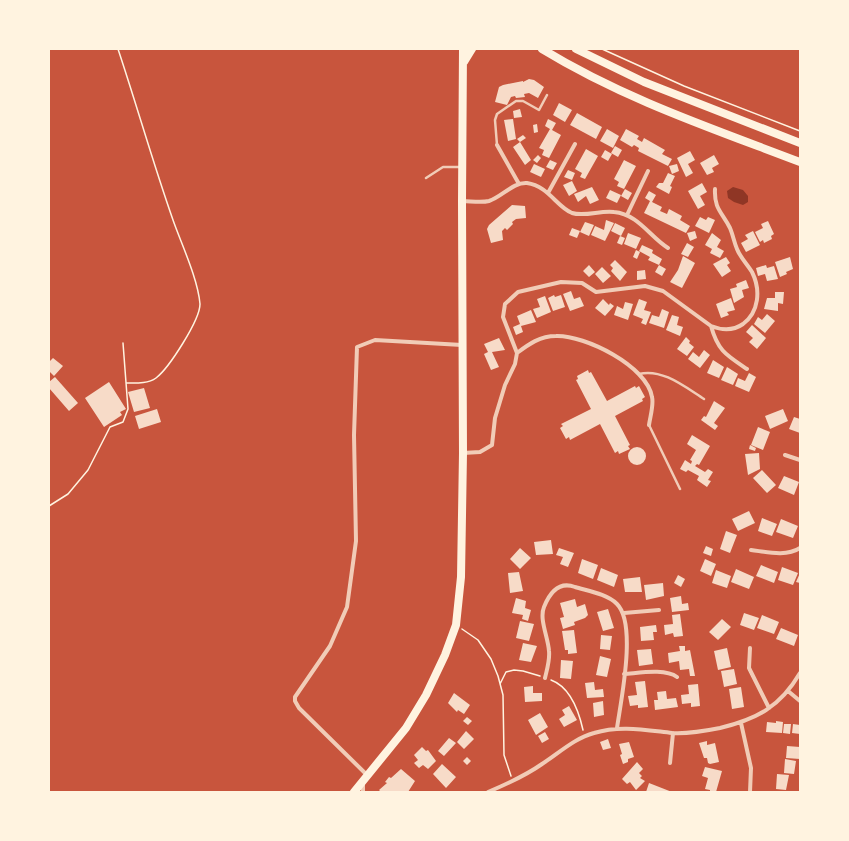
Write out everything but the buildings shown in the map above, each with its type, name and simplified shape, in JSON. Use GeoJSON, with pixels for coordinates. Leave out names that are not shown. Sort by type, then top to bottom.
{"type":"FeatureCollection","features":[{"type":"Feature","properties":{"kind":"highway"},"geometry":{"type":"LineString","coordinates":[[354,792],[406,728],[426,695],[445,655],[456,625],[461,577],[464,454],[462,345],[463,49]]}},
{"type":"Feature","properties":{"kind":"highway"},"geometry":{"type":"LineString","coordinates":[[464,64],[472,49]]}},
{"type":"Feature","properties":{"kind":"highway"},"geometry":{"type":"LineString","coordinates":[[542,49],[607,86],[667,112],[800,162]]}},
{"type":"Feature","properties":{"kind":"highway"},"geometry":{"type":"LineString","coordinates":[[576,49],[644,82],[800,143]]}},
{"type":"Feature","properties":{"kind":"street"},"geometry":{"type":"LineString","coordinates":[[548,193],[575,144]]}},
{"type":"Feature","properties":{"kind":"street"},"geometry":{"type":"LineString","coordinates":[[497,145],[519,184]]}},
{"type":"Feature","properties":{"kind":"street"},"geometry":{"type":"LineString","coordinates":[[627,215],[648,171]]}},
{"type":"Feature","properties":{"kind":"street"},"geometry":{"type":"LineString","coordinates":[[462,201],[488,202],[498,198],[519,184],[527,183],[548,193],[571,212],[578,214],[615,212],[627,215],[644,226],[657,241],[668,248]]}},
{"type":"Feature","properties":{"kind":"street"},"geometry":{"type":"LineString","coordinates":[[464,454],[480,452],[492,445],[495,418],[505,385],[515,364],[517,353],[503,317],[505,304],[518,292],[561,282],[582,283],[596,292],[645,286],[663,291],[711,326],[718,329],[739,326],[749,320],[756,308],[757,293],[752,273],[737,249],[730,228],[718,211],[714,200],[715,189]]}},
{"type":"Feature","properties":{"kind":"street"},"geometry":{"type":"LineString","coordinates":[[711,326],[720,349],[725,355],[747,369]]}},
{"type":"Feature","properties":{"kind":"street"},"geometry":{"type":"LineString","coordinates":[[517,353],[541,338],[564,336],[581,340],[606,352],[632,367],[643,378],[652,397],[649,424]]}},
{"type":"Feature","properties":{"kind":"street"},"geometry":{"type":"LineString","coordinates":[[363,792],[365,778],[298,708],[295,701],[295,697],[330,646],[347,608],[356,541],[354,435],[357,348],[375,340],[462,345]]}},
{"type":"Feature","properties":{"kind":"street"},"geometry":{"type":"LineString","coordinates":[[785,455],[800,460]]}},
{"type":"Feature","properties":{"kind":"street"},"geometry":{"type":"LineString","coordinates":[[751,550],[783,553],[794,552],[800,548]]}},
{"type":"Feature","properties":{"kind":"street"},"geometry":{"type":"LineString","coordinates":[[545,678],[550,653],[542,617],[543,608],[550,594],[557,588],[568,584],[611,599],[624,613],[628,632],[617,728]]}},
{"type":"Feature","properties":{"kind":"street"},"geometry":{"type":"LineString","coordinates":[[624,613],[659,610]]}},
{"type":"Feature","properties":{"kind":"street"},"geometry":{"type":"LineString","coordinates":[[750,648],[749,668],[769,708]]}},
{"type":"Feature","properties":{"kind":"street"},"geometry":{"type":"LineString","coordinates":[[624,674],[663,673],[673,674],[677,677]]}},
{"type":"Feature","properties":{"kind":"street"},"geometry":{"type":"LineString","coordinates":[[488,792],[513,781],[584,736],[617,728],[673,733],[708,730],[741,723],[755,717],[769,708],[788,691],[800,673]]}},
{"type":"Feature","properties":{"kind":"street"},"geometry":{"type":"LineString","coordinates":[[788,691],[800,702]]}},
{"type":"Feature","properties":{"kind":"street"},"geometry":{"type":"LineString","coordinates":[[741,723],[751,768],[750,792]]}},
{"type":"Feature","properties":{"kind":"street"},"geometry":{"type":"LineString","coordinates":[[670,763],[673,733]]}},
{"type":"Feature","properties":{"kind":"lane"},"geometry":{"type":"LineString","coordinates":[[497,145],[495,120],[497,114],[516,101],[522,101],[539,110],[547,95]]}},
{"type":"Feature","properties":{"kind":"lane"},"geometry":{"type":"LineString","coordinates":[[426,178],[443,167],[462,167]]}},
{"type":"Feature","properties":{"kind":"lane"},"geometry":{"type":"LineString","coordinates":[[639,374],[650,371],[674,380],[704,399]]}},
{"type":"Feature","properties":{"kind":"lane"},"geometry":{"type":"LineString","coordinates":[[649,424],[680,489]]}},
{"type":"Feature","properties":{"kind":"path"},"geometry":{"type":"LineString","coordinates":[[118,49],[158,175],[192,270],[200,304],[195,321],[171,363],[155,379],[146,382],[126,383]]}},
{"type":"Feature","properties":{"kind":"path"},"geometry":{"type":"LineString","coordinates":[[602,49],[684,86],[800,131]]}},
{"type":"Feature","properties":{"kind":"path"},"geometry":{"type":"LineString","coordinates":[[49,506],[68,494],[88,470],[110,427],[123,422],[128,409],[123,343]]}},
{"type":"Feature","properties":{"kind":"path"},"geometry":{"type":"LineString","coordinates":[[456,625],[478,640],[491,659],[500,684],[502,695],[504,756],[507,769],[513,781]]}},
{"type":"Feature","properties":{"kind":"path"},"geometry":{"type":"LineString","coordinates":[[500,684],[506,672],[514,670],[523,671],[555,681],[576,705],[584,736]]}},
{"type":"Feature","properties":{"kind":"shaded area"},"geometry":{"type":"Polygon","coordinates":[[[733,187],[743,190],[748,196],[748,202],[743,205],[728,198],[727,191],[733,187]]]}}]}
